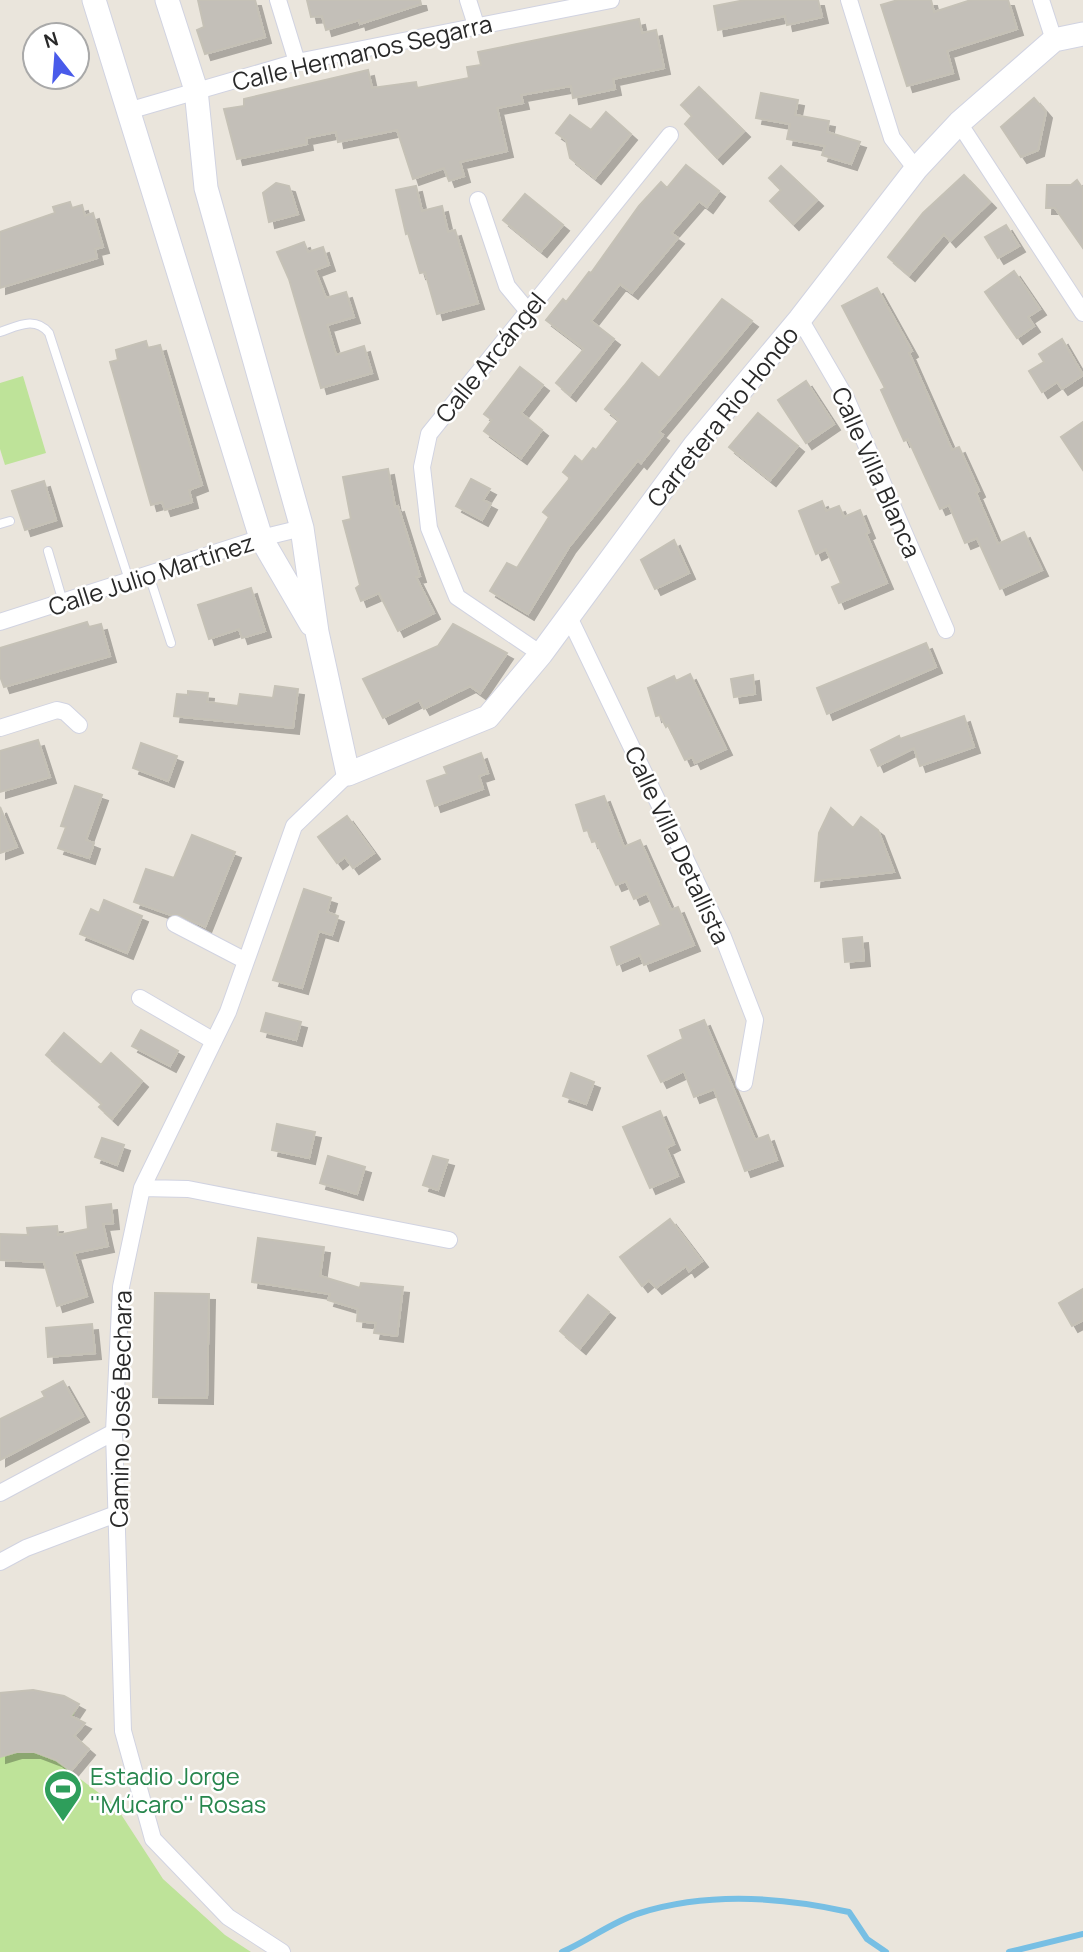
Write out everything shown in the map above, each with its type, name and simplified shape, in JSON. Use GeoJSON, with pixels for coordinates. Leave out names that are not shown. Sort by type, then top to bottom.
{"type":"FeatureCollection","features":[{"type":"Feature","properties":{"kind":"street"},"geometry":{"type":"LineString","coordinates":[[94,0],[261,538],[317,632]]}},
{"type":"Feature","properties":{"kind":"street"},"geometry":{"type":"LineString","coordinates":[[167,0],[196,90],[206,188],[302,528],[317,632],[348,774]]}},
{"type":"Feature","properties":{"kind":"street"},"geometry":{"type":"LineString","coordinates":[[278,0],[297,62]]}},
{"type":"Feature","properties":{"kind":"street"},"geometry":{"type":"LineString","coordinates":[[468,0],[476,25]]}},
{"type":"Feature","properties":{"kind":"street","name":"Calle Hermanos Segarra"},"geometry":{"type":"LineString","coordinates":[[128,111],[297,62],[611,0]]}},
{"type":"Feature","properties":{"kind":"street"},"geometry":{"type":"LineString","coordinates":[[849,0],[892,138],[916,169]]}},
{"type":"Feature","properties":{"kind":"street"},"geometry":{"type":"LineString","coordinates":[[1041,0],[1054,40]]}},
{"type":"Feature","properties":{"kind":"street","name":"Carretera Rio Hondo"},"geometry":{"type":"LineString","coordinates":[[348,774],[488,718],[541,654],[695,445],[800,318],[916,169],[959,123],[1054,40],[1083,34]]}},
{"type":"Feature","properties":{"kind":"street"},"geometry":{"type":"LineString","coordinates":[[959,123],[1083,313]]}},
{"type":"Feature","properties":{"kind":"street","name":"Calle Arcángel"},"geometry":{"type":"LineString","coordinates":[[541,654],[457,597],[429,528],[422,467],[429,434],[670,135]]}},
{"type":"Feature","properties":{"kind":"street"},"geometry":{"type":"LineString","coordinates":[[478,200],[507,286],[527,310]]}},
{"type":"Feature","properties":{"kind":"street","name":"Calle Villa Blanca"},"geometry":{"type":"LineString","coordinates":[[800,318],[846,398],[946,630]]}},
{"type":"Feature","properties":{"kind":"street","name":"Calle Julio Martínez"},"geometry":{"type":"LineString","coordinates":[[0,622],[261,538],[302,528]]}},
{"type":"Feature","properties":{"kind":"street","name":"Calle Villa Detallista"},"geometry":{"type":"LineString","coordinates":[[568,615],[723,937],[755,1020],[744,1083]]}},
{"type":"Feature","properties":{"kind":"street"},"geometry":{"type":"LineString","coordinates":[[0,727],[57,710],[65,712],[79,725]]}},
{"type":"Feature","properties":{"kind":"street","name":"Camino José Bechara"},"geometry":{"type":"LineString","coordinates":[[282,1952],[228,1917],[153,1839],[123,1731],[114,1432],[121,1287],[142,1188],[228,1012],[295,826],[348,774]]}},
{"type":"Feature","properties":{"kind":"street"},"geometry":{"type":"LineString","coordinates":[[175,924],[246,961]]}},
{"type":"Feature","properties":{"kind":"street"},"geometry":{"type":"LineString","coordinates":[[140,998],[214,1041]]}},
{"type":"Feature","properties":{"kind":"street"},"geometry":{"type":"LineString","coordinates":[[142,1188],[188,1189],[450,1241]]}},
{"type":"Feature","properties":{"kind":"street"},"geometry":{"type":"LineString","coordinates":[[0,1493],[114,1432]]}},
{"type":"Feature","properties":{"kind":"street"},"geometry":{"type":"LineString","coordinates":[[0,1562],[26,1548],[116,1514]]}},
{"type":"Feature","properties":{"kind":"lane"},"geometry":{"type":"LineString","coordinates":[[0,332],[33,322],[42,324],[49,332],[130,580]]}},
{"type":"Feature","properties":{"kind":"lane"},"geometry":{"type":"LineString","coordinates":[[0,524],[10,521]]}},
{"type":"Feature","properties":{"kind":"lane"},"geometry":{"type":"LineString","coordinates":[[48,551],[63,603]]}},
{"type":"Feature","properties":{"kind":"lane"},"geometry":{"type":"LineString","coordinates":[[149,575],[171,643]]}},
{"type":"Feature","properties":{"kind":"green space"},"geometry":{"type":"Polygon","coordinates":[[[23,376],[46,453],[5,465],[0,449],[0,383],[23,376]]]}},
{"type":"Feature","properties":{"kind":"green space","name":"Estadio Jorge ''Múcaro'' Rosas"},"geometry":{"type":"Polygon","coordinates":[[[0,1693],[79,1704],[73,1716],[85,1723],[75,1736],[89,1749],[71,1772],[115,1805],[163,1879],[225,1935],[251,1952],[0,1952],[0,1693]]]}},
{"type":"Feature","properties":{"kind":"building"},"geometry":{"type":"Polygon","coordinates":[[[198,0],[255,0],[265,37],[205,54],[197,30],[204,27],[198,0]]]}},
{"type":"Feature","properties":{"kind":"building"},"geometry":{"type":"Polygon","coordinates":[[[307,0],[420,0],[421,4],[360,24],[359,20],[326,30],[322,16],[311,17],[307,0]]]}},
{"type":"Feature","properties":{"kind":"building"},"geometry":{"type":"Polygon","coordinates":[[[745,0],[818,0],[822,17],[787,25],[785,16],[718,30],[714,6],[745,0]]]}},
{"type":"Feature","properties":{"kind":"building"},"geometry":{"type":"Polygon","coordinates":[[[898,0],[931,0],[934,12],[971,0],[1008,0],[1017,29],[947,51],[953,73],[907,86],[881,5],[898,0]]]}},
{"type":"Feature","properties":{"kind":"building"},"geometry":{"type":"Polygon","coordinates":[[[639,19],[642,33],[656,30],[664,68],[613,79],[615,89],[573,98],[571,86],[521,95],[523,103],[497,108],[507,151],[460,162],[464,176],[449,181],[444,168],[413,179],[397,130],[338,142],[336,132],[306,138],[307,144],[237,159],[224,109],[244,106],[244,99],[368,70],[372,88],[416,82],[417,88],[469,78],[467,67],[481,65],[478,52],[639,19]]]}},
{"type":"Feature","properties":{"kind":"building"},"geometry":{"type":"Polygon","coordinates":[[[699,87],[744,131],[717,158],[685,124],[692,116],[681,105],[699,87]]]}},
{"type":"Feature","properties":{"kind":"building"},"geometry":{"type":"Polygon","coordinates":[[[761,93],[798,100],[795,115],[829,121],[827,132],[860,142],[851,164],[822,155],[825,146],[787,139],[790,124],[756,118],[761,93]]]}},
{"type":"Feature","properties":{"kind":"building"},"geometry":{"type":"Polygon","coordinates":[[[1034,98],[1046,112],[1038,150],[1021,157],[1001,127],[1034,98]]]}},
{"type":"Feature","properties":{"kind":"building"},"geometry":{"type":"Polygon","coordinates":[[[606,112],[631,134],[595,178],[570,158],[566,140],[556,133],[570,115],[591,130],[606,112]]]}},
{"type":"Feature","properties":{"kind":"building"},"geometry":{"type":"Polygon","coordinates":[[[686,165],[719,191],[707,207],[699,201],[671,233],[678,238],[632,293],[620,284],[591,321],[614,339],[570,395],[556,383],[584,349],[546,320],[563,299],[566,302],[589,272],[591,273],[639,206],[661,182],[667,188],[686,165]]]}},
{"type":"Feature","properties":{"kind":"building"},"geometry":{"type":"Polygon","coordinates":[[[781,166],[817,200],[793,224],[770,201],[781,190],[769,178],[781,166]]]}},
{"type":"Feature","properties":{"kind":"building"},"geometry":{"type":"Polygon","coordinates":[[[964,175],[990,202],[950,241],[944,234],[909,275],[888,257],[923,213],[964,175]]]}},
{"type":"Feature","properties":{"kind":"building"},"geometry":{"type":"Polygon","coordinates":[[[1077,180],[1083,189],[1083,248],[1055,208],[1046,208],[1047,185],[1071,185],[1077,180]]]}},
{"type":"Feature","properties":{"kind":"building"},"geometry":{"type":"Polygon","coordinates":[[[276,183],[289,186],[298,214],[269,222],[263,193],[276,183]]]}},
{"type":"Feature","properties":{"kind":"building"},"geometry":{"type":"Polygon","coordinates":[[[416,186],[422,211],[442,206],[448,232],[455,230],[478,303],[437,314],[425,272],[420,273],[408,233],[406,234],[396,190],[416,186]]]}},
{"type":"Feature","properties":{"kind":"building"},"geometry":{"type":"Polygon","coordinates":[[[525,194],[563,225],[541,251],[503,220],[525,194]]]}},
{"type":"Feature","properties":{"kind":"building"},"geometry":{"type":"Polygon","coordinates":[[[70,202],[72,208],[82,205],[85,216],[93,213],[103,247],[95,249],[97,258],[0,288],[0,232],[55,213],[53,207],[70,202]]]}},
{"type":"Feature","properties":{"kind":"building"},"geometry":{"type":"Polygon","coordinates":[[[1006,225],[1019,246],[998,258],[985,237],[1006,225]]]}},
{"type":"Feature","properties":{"kind":"building"},"geometry":{"type":"Polygon","coordinates":[[[304,242],[308,252],[323,247],[329,265],[315,270],[326,298],[346,292],[354,317],[327,325],[336,355],[364,346],[372,373],[321,388],[289,279],[277,252],[304,242]]]}},
{"type":"Feature","properties":{"kind":"building"},"geometry":{"type":"Polygon","coordinates":[[[1014,271],[1040,309],[1028,317],[1034,326],[1017,338],[985,292],[1014,271]]]}},
{"type":"Feature","properties":{"kind":"building"},"geometry":{"type":"Polygon","coordinates":[[[877,288],[912,351],[909,353],[952,450],[959,447],[979,491],[976,493],[998,544],[1024,532],[1042,570],[1000,589],[977,538],[965,543],[949,505],[940,509],[908,439],[904,441],[881,390],[885,388],[842,306],[877,288]]]}},
{"type":"Feature","properties":{"kind":"building"},"geometry":{"type":"Polygon","coordinates":[[[722,299],[752,321],[659,432],[663,435],[641,463],[638,460],[569,547],[528,614],[490,591],[507,563],[517,568],[549,517],[543,512],[570,478],[563,472],[575,456],[582,462],[593,448],[596,450],[619,420],[605,409],[642,363],[659,378],[722,299]]]}},
{"type":"Feature","properties":{"kind":"building"},"geometry":{"type":"Polygon","coordinates":[[[1062,339],[1083,375],[1062,389],[1057,382],[1042,392],[1029,371],[1044,362],[1039,354],[1062,339]]]}},
{"type":"Feature","properties":{"kind":"building"},"geometry":{"type":"Polygon","coordinates":[[[146,341],[148,348],[160,345],[202,485],[189,490],[192,502],[165,510],[162,502],[151,505],[110,362],[118,360],[116,350],[146,341]]]}},
{"type":"Feature","properties":{"kind":"building"},"geometry":{"type":"Polygon","coordinates":[[[520,367],[543,385],[521,413],[542,430],[521,458],[484,431],[492,420],[484,414],[520,367]]]}},
{"type":"Feature","properties":{"kind":"building"},"geometry":{"type":"Polygon","coordinates":[[[806,381],[834,424],[806,443],[778,400],[806,381]]]}},
{"type":"Feature","properties":{"kind":"building"},"geometry":{"type":"Polygon","coordinates":[[[758,413],[798,446],[770,480],[729,447],[758,413]]]}},
{"type":"Feature","properties":{"kind":"building"},"geometry":{"type":"Polygon","coordinates":[[[1083,422],[1083,470],[1061,437],[1083,422]]]}},
{"type":"Feature","properties":{"kind":"building"},"geometry":{"type":"Polygon","coordinates":[[[388,469],[395,507],[398,506],[420,576],[416,577],[434,613],[398,631],[379,593],[361,601],[356,588],[360,585],[343,521],[351,519],[343,477],[388,469]]]}},
{"type":"Feature","properties":{"kind":"building"},"geometry":{"type":"Polygon","coordinates":[[[471,479],[490,489],[483,500],[491,504],[482,520],[456,506],[471,479]]]}},
{"type":"Feature","properties":{"kind":"building"},"geometry":{"type":"Polygon","coordinates":[[[44,481],[56,520],[25,530],[12,491],[44,481]]]}},
{"type":"Feature","properties":{"kind":"building"},"geometry":{"type":"Polygon","coordinates":[[[822,501],[826,511],[839,506],[844,517],[860,510],[869,532],[866,534],[887,583],[839,603],[832,587],[841,583],[826,549],[816,554],[799,511],[822,501]]]}},
{"type":"Feature","properties":{"kind":"building"},"geometry":{"type":"Polygon","coordinates":[[[674,540],[689,573],[655,589],[641,560],[674,540]]]}},
{"type":"Feature","properties":{"kind":"building"},"geometry":{"type":"Polygon","coordinates":[[[251,588],[265,631],[242,638],[239,629],[209,639],[198,605],[251,588]]]}},
{"type":"Feature","properties":{"kind":"building"},"geometry":{"type":"Polygon","coordinates":[[[87,622],[89,627],[101,624],[110,656],[4,687],[0,676],[0,648],[87,622]]]}},
{"type":"Feature","properties":{"kind":"building"},"geometry":{"type":"Polygon","coordinates":[[[453,624],[507,653],[480,693],[470,686],[424,709],[419,700],[383,718],[363,679],[438,646],[453,624]]]}},
{"type":"Feature","properties":{"kind":"building"},"geometry":{"type":"Polygon","coordinates":[[[926,643],[936,667],[827,714],[817,688],[926,643]]]}},
{"type":"Feature","properties":{"kind":"building"},"geometry":{"type":"Polygon","coordinates":[[[690,674],[726,749],[695,763],[692,757],[685,760],[668,725],[666,727],[660,715],[656,716],[648,688],[674,676],[676,681],[690,674]]]}},
{"type":"Feature","properties":{"kind":"building"},"geometry":{"type":"Polygon","coordinates":[[[753,675],[755,694],[734,697],[731,679],[753,675]]]}},
{"type":"Feature","properties":{"kind":"building"},"geometry":{"type":"Polygon","coordinates":[[[275,686],[298,689],[293,728],[174,716],[177,694],[188,695],[188,691],[208,693],[207,702],[238,706],[240,694],[273,698],[275,686]]]}},
{"type":"Feature","properties":{"kind":"building"},"geometry":{"type":"Polygon","coordinates":[[[964,716],[974,747],[920,766],[914,748],[878,766],[871,750],[899,736],[900,739],[964,716]]]}},
{"type":"Feature","properties":{"kind":"building"},"geometry":{"type":"Polygon","coordinates":[[[38,740],[50,777],[0,792],[0,751],[38,740]]]}},
{"type":"Feature","properties":{"kind":"building"},"geometry":{"type":"Polygon","coordinates":[[[141,743],[177,756],[168,781],[133,768],[141,743]]]}},
{"type":"Feature","properties":{"kind":"building"},"geometry":{"type":"Polygon","coordinates":[[[481,753],[488,773],[479,776],[483,789],[435,806],[427,781],[447,774],[444,767],[481,753]]]}},
{"type":"Feature","properties":{"kind":"building"},"geometry":{"type":"Polygon","coordinates":[[[75,786],[102,795],[86,840],[94,843],[89,858],[58,848],[66,827],[61,826],[75,786]]]}},
{"type":"Feature","properties":{"kind":"building"},"geometry":{"type":"Polygon","coordinates":[[[604,796],[624,847],[640,840],[671,910],[678,907],[694,945],[644,965],[640,955],[617,965],[611,947],[661,925],[647,893],[634,899],[626,881],[616,885],[596,841],[592,842],[588,830],[584,831],[576,805],[604,796]]]}},
{"type":"Feature","properties":{"kind":"building"},"geometry":{"type":"Polygon","coordinates":[[[0,807],[17,847],[0,853],[0,807]]]}},
{"type":"Feature","properties":{"kind":"building"},"geometry":{"type":"Polygon","coordinates":[[[831,808],[853,828],[861,817],[878,830],[894,872],[815,881],[819,833],[831,808]]]}},
{"type":"Feature","properties":{"kind":"building"},"geometry":{"type":"Polygon","coordinates":[[[347,816],[374,853],[353,868],[345,857],[337,863],[318,837],[347,816]]]}},
{"type":"Feature","properties":{"kind":"building"},"geometry":{"type":"Polygon","coordinates":[[[192,835],[235,852],[205,927],[180,915],[171,915],[134,902],[146,869],[174,878],[192,835]]]}},
{"type":"Feature","properties":{"kind":"building"},"geometry":{"type":"Polygon","coordinates":[[[304,889],[331,898],[327,912],[338,916],[332,935],[319,931],[302,988],[273,980],[304,889]]]}},
{"type":"Feature","properties":{"kind":"building"},"geometry":{"type":"Polygon","coordinates":[[[104,900],[142,916],[127,953],[80,934],[91,909],[99,913],[104,900]]]}},
{"type":"Feature","properties":{"kind":"building"},"geometry":{"type":"Polygon","coordinates":[[[862,937],[864,960],[845,962],[843,939],[862,937]]]}},
{"type":"Feature","properties":{"kind":"building"},"geometry":{"type":"Polygon","coordinates":[[[266,1013],[301,1022],[296,1040],[261,1031],[266,1013]]]}},
{"type":"Feature","properties":{"kind":"building"},"geometry":{"type":"Polygon","coordinates":[[[704,1020],[755,1140],[768,1135],[777,1160],[745,1171],[714,1089],[694,1097],[684,1071],[661,1082],[648,1056],[683,1039],[680,1030],[704,1020]]]}},
{"type":"Feature","properties":{"kind":"building"},"geometry":{"type":"Polygon","coordinates":[[[141,1030],[178,1051],[170,1066],[132,1046],[141,1030]]]}},
{"type":"Feature","properties":{"kind":"building"},"geometry":{"type":"Polygon","coordinates":[[[64,1033],[101,1065],[111,1053],[142,1081],[112,1119],[99,1107],[102,1104],[46,1055],[64,1033]]]}},
{"type":"Feature","properties":{"kind":"building"},"geometry":{"type":"Polygon","coordinates":[[[571,1073],[594,1082],[586,1104],[563,1096],[571,1073]]]}},
{"type":"Feature","properties":{"kind":"building"},"geometry":{"type":"Polygon","coordinates":[[[660,1111],[674,1144],[666,1148],[678,1176],[650,1188],[623,1127],[660,1111]]]}},
{"type":"Feature","properties":{"kind":"building"},"geometry":{"type":"Polygon","coordinates":[[[277,1124],[315,1132],[309,1158],[272,1150],[277,1124]]]}},
{"type":"Feature","properties":{"kind":"building"},"geometry":{"type":"Polygon","coordinates":[[[102,1138],[124,1145],[117,1165],[95,1157],[102,1138]]]}},
{"type":"Feature","properties":{"kind":"building"},"geometry":{"type":"Polygon","coordinates":[[[328,1156],[365,1167],[357,1194],[320,1183],[328,1156]]]}},
{"type":"Feature","properties":{"kind":"building"},"geometry":{"type":"Polygon","coordinates":[[[433,1156],[448,1160],[438,1190],[423,1185],[433,1156]]]}},
{"type":"Feature","properties":{"kind":"building"},"geometry":{"type":"Polygon","coordinates":[[[111,1204],[113,1223],[103,1224],[108,1246],[74,1253],[87,1296],[57,1306],[44,1262],[0,1260],[0,1234],[28,1235],[27,1228],[57,1226],[58,1235],[88,1229],[86,1207],[111,1204]]]}},
{"type":"Feature","properties":{"kind":"building"},"geometry":{"type":"Polygon","coordinates":[[[670,1219],[702,1261],[689,1271],[686,1266],[656,1288],[649,1280],[642,1286],[620,1257],[670,1219]]]}},
{"type":"Feature","properties":{"kind":"building"},"geometry":{"type":"Polygon","coordinates":[[[258,1238],[324,1247],[320,1276],[360,1288],[361,1283],[403,1287],[397,1336],[374,1333],[376,1323],[357,1321],[358,1309],[328,1300],[330,1294],[252,1282],[258,1238]]]}},
{"type":"Feature","properties":{"kind":"building"},"geometry":{"type":"Polygon","coordinates":[[[1083,1289],[1083,1320],[1072,1326],[1059,1303],[1083,1289]]]}},
{"type":"Feature","properties":{"kind":"building"},"geometry":{"type":"Polygon","coordinates":[[[155,1293],[209,1294],[207,1398],[153,1397],[155,1293]]]}},
{"type":"Feature","properties":{"kind":"building"},"geometry":{"type":"Polygon","coordinates":[[[588,1295],[609,1312],[580,1348],[560,1331],[588,1295]]]}},
{"type":"Feature","properties":{"kind":"building"},"geometry":{"type":"Polygon","coordinates":[[[92,1324],[95,1353],[48,1357],[46,1328],[92,1324]]]}},
{"type":"Feature","properties":{"kind":"building"},"geometry":{"type":"Polygon","coordinates":[[[63,1381],[83,1416],[0,1460],[0,1419],[45,1397],[42,1392],[63,1381]]]}},
{"type":"Feature","properties":{"kind":"building"},"geometry":{"type":"Polygon","coordinates":[[[33,1690],[64,1696],[79,1704],[71,1716],[85,1723],[74,1736],[89,1749],[71,1771],[56,1760],[35,1752],[16,1752],[0,1757],[0,1693],[33,1690]]]}},
{"type":"Feature","properties":{"kind":"waterway"},"geometry":{"type":"LineString","coordinates":[[562,1952],[640,1913],[665,1906],[718,1899],[771,1900],[849,1912],[867,1939],[886,1952]]}},
{"type":"Feature","properties":{"kind":"waterway"},"geometry":{"type":"LineString","coordinates":[[1009,1952],[1083,1934]]}},
{"type":"Feature","properties":{"kind":"place","name":"Estadio Jorge ''Múcaro'' Rosas"},"geometry":{"type":"Point","coordinates":[63,1823]}}]}
